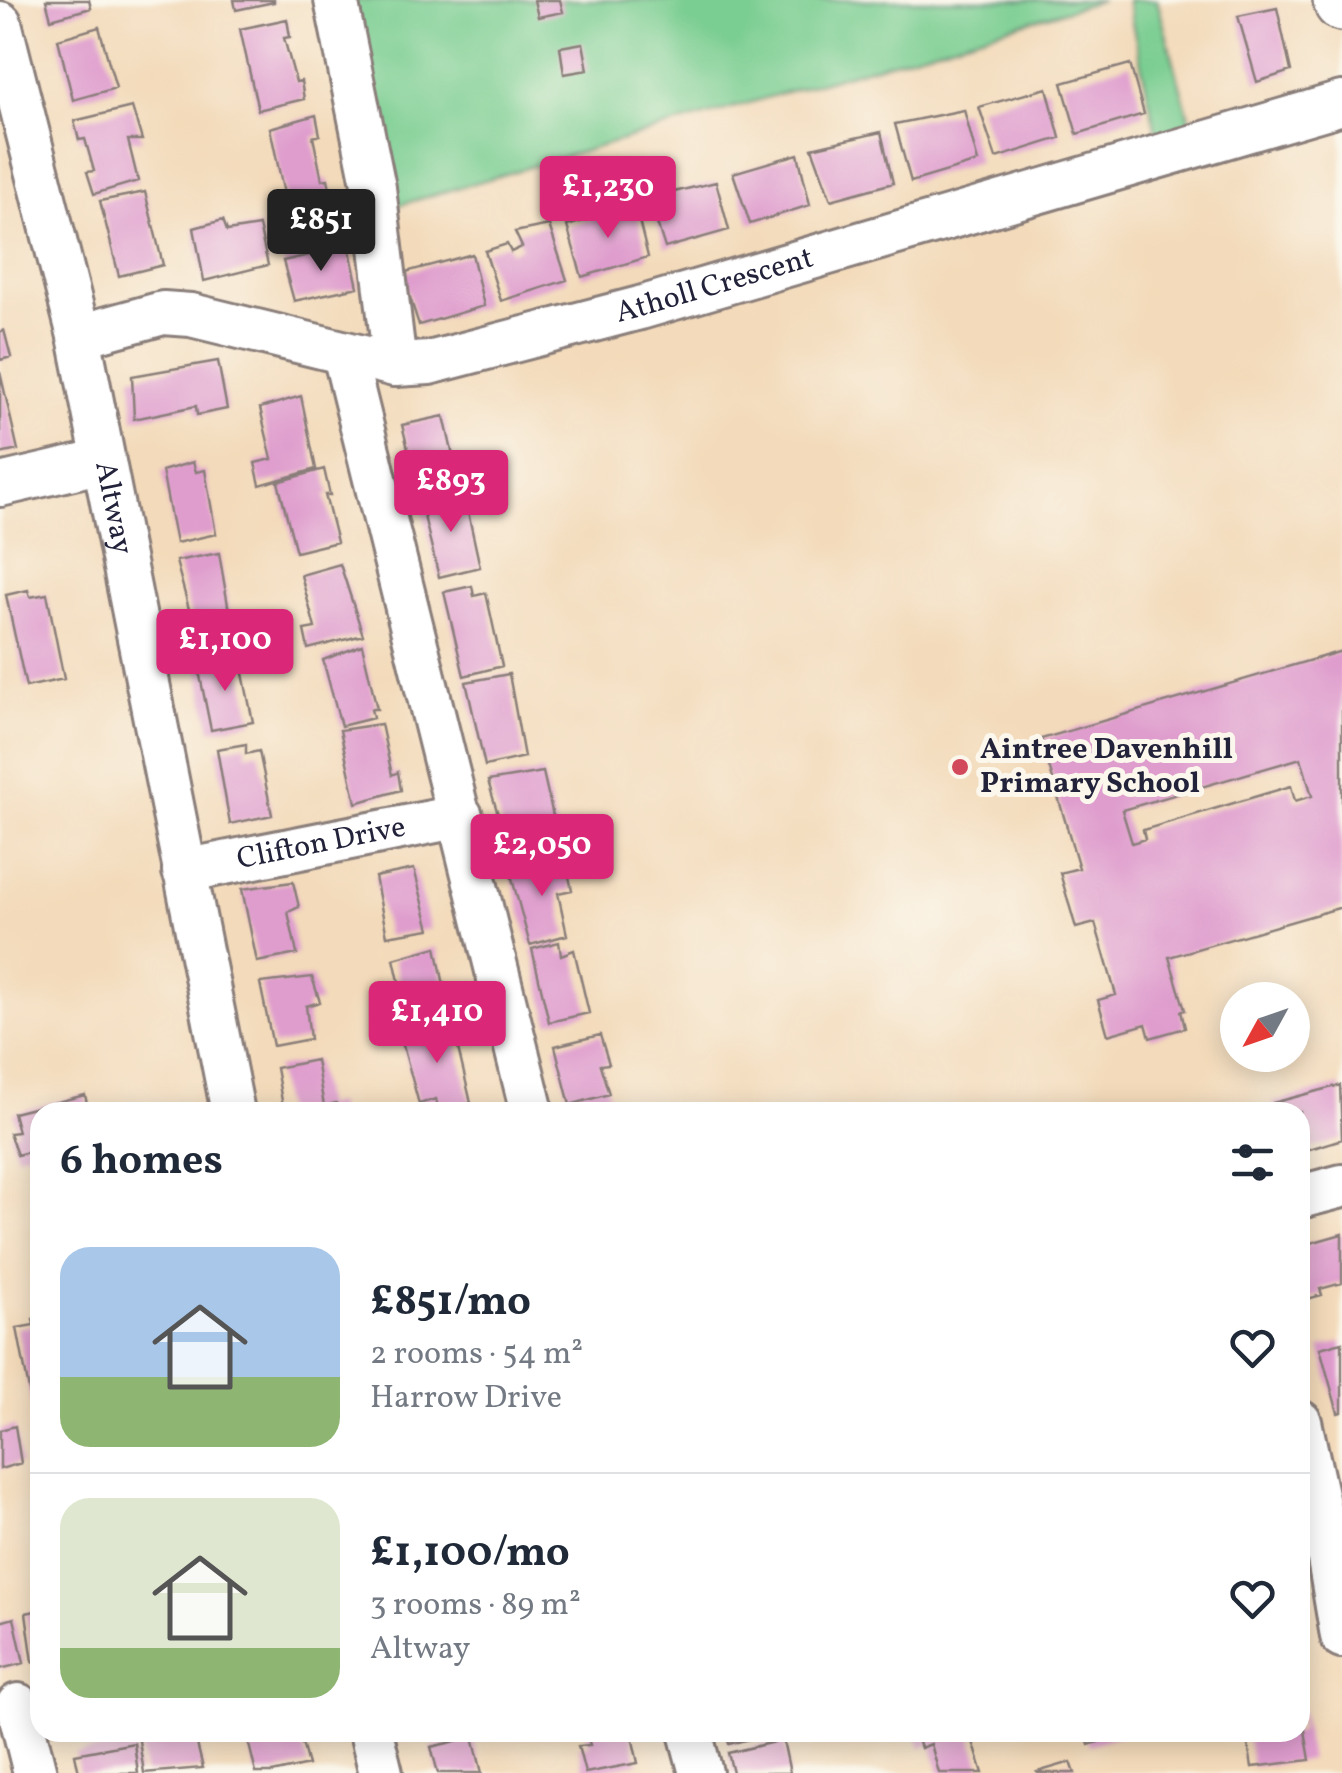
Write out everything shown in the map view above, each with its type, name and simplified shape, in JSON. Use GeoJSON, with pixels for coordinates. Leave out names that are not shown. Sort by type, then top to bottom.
{"type":"FeatureCollection","features":[{"type":"Feature","properties":{"kind":"street"},"geometry":{"type":"LineString","coordinates":[[336,0],[374,188],[396,365]]}},
{"type":"Feature","properties":{"kind":"street","name":"Altway"},"geometry":{"type":"LineString","coordinates":[[0,23],[80,336],[231,1102]]}},
{"type":"Feature","properties":{"kind":"street","name":"Atholl Crescent"},"geometry":{"type":"LineString","coordinates":[[80,336],[163,313],[191,315],[396,365],[428,363],[640,308],[1342,104]]}},
{"type":"Feature","properties":{"kind":"street"},"geometry":{"type":"LineString","coordinates":[[344,354],[530,1102]]}},
{"type":"Feature","properties":{"kind":"street"},"geometry":{"type":"LineString","coordinates":[[0,484],[103,461]]}},
{"type":"Feature","properties":{"kind":"street","name":"Clifton Drive"},"geometry":{"type":"LineString","coordinates":[[184,871],[461,816]]}},
{"type":"Feature","properties":{"kind":"street"},"geometry":{"type":"LineString","coordinates":[[1310,1194],[1342,1186]]}},
{"type":"Feature","properties":{"kind":"street"},"geometry":{"type":"LineString","coordinates":[[1310,1465],[1342,1636]]}},
{"type":"Feature","properties":{"kind":"street"},"geometry":{"type":"LineString","coordinates":[[19,1705],[36,1773]]}},
{"type":"Feature","properties":{"kind":"street"},"geometry":{"type":"LineString","coordinates":[[373,1742],[381,1773]]}},
{"type":"Feature","properties":{"kind":"street"},"geometry":{"type":"LineString","coordinates":[[692,1742],[700,1773]]}},
{"type":"Feature","properties":{"kind":"green space"},"geometry":{"type":"Polygon","coordinates":[[[347,0],[1102,0],[389,208],[347,0]]]}},
{"type":"Feature","properties":{"kind":"green space"},"geometry":{"type":"Polygon","coordinates":[[[1127,0],[1157,0],[1191,125],[1157,136],[1127,0]]]}},
{"type":"Feature","properties":{"kind":"building"},"geometry":{"type":"Polygon","coordinates":[[[46,0],[89,0],[91,8],[51,19],[46,0]]]}},
{"type":"Feature","properties":{"kind":"building"},"geometry":{"type":"Polygon","coordinates":[[[234,0],[274,0],[274,2],[236,10],[234,0]]]}},
{"type":"Feature","properties":{"kind":"building"},"geometry":{"type":"Polygon","coordinates":[[[534,0],[560,0],[563,12],[538,17],[534,0]]]}},
{"type":"Feature","properties":{"kind":"building"},"geometry":{"type":"Polygon","coordinates":[[[1277,8],[1291,71],[1257,82],[1238,16],[1277,8]]]}},
{"type":"Feature","properties":{"kind":"building"},"geometry":{"type":"Polygon","coordinates":[[[287,19],[290,37],[284,38],[304,99],[258,110],[240,29],[287,19]]]}},
{"type":"Feature","properties":{"kind":"building"},"geometry":{"type":"Polygon","coordinates":[[[99,27],[116,88],[73,100],[58,39],[99,27]]]}},
{"type":"Feature","properties":{"kind":"building"},"geometry":{"type":"Polygon","coordinates":[[[583,43],[588,70],[564,74],[560,47],[583,43]]]}},
{"type":"Feature","properties":{"kind":"building"},"geometry":{"type":"Polygon","coordinates":[[[1130,64],[1144,114],[1077,134],[1062,83],[1130,64]]]}},
{"type":"Feature","properties":{"kind":"building"},"geometry":{"type":"Polygon","coordinates":[[[1047,88],[1060,138],[996,158],[979,107],[1047,88]]]}},
{"type":"Feature","properties":{"kind":"building"},"geometry":{"type":"Polygon","coordinates":[[[132,107],[142,140],[128,140],[138,181],[94,194],[87,172],[94,171],[85,139],[79,140],[74,121],[132,107]]]}},
{"type":"Feature","properties":{"kind":"building"},"geometry":{"type":"Polygon","coordinates":[[[964,110],[978,162],[911,182],[895,124],[964,110]]]}},
{"type":"Feature","properties":{"kind":"building"},"geometry":{"type":"Polygon","coordinates":[[[316,115],[320,135],[313,137],[322,180],[328,179],[332,198],[287,208],[270,128],[316,115]]]}},
{"type":"Feature","properties":{"kind":"building"},"geometry":{"type":"Polygon","coordinates":[[[881,132],[893,183],[831,200],[812,148],[881,132]]]}},
{"type":"Feature","properties":{"kind":"building"},"geometry":{"type":"Polygon","coordinates":[[[798,154],[810,205],[750,224],[733,173],[798,154]]]}},
{"type":"Feature","properties":{"kind":"building"},"geometry":{"type":"Polygon","coordinates":[[[716,182],[729,230],[665,248],[649,198],[716,182]]]}},
{"type":"Feature","properties":{"kind":"building"},"geometry":{"type":"Polygon","coordinates":[[[145,192],[163,265],[119,276],[100,201],[145,192]]]}},
{"type":"Feature","properties":{"kind":"building"},"geometry":{"type":"Polygon","coordinates":[[[635,205],[648,257],[582,277],[567,226],[635,205]]]}},
{"type":"Feature","properties":{"kind":"building"},"geometry":{"type":"Polygon","coordinates":[[[223,220],[227,231],[259,226],[268,265],[204,281],[194,228],[223,220]]]}},
{"type":"Feature","properties":{"kind":"building"},"geometry":{"type":"Polygon","coordinates":[[[549,225],[567,280],[501,301],[485,251],[507,244],[511,252],[522,247],[515,232],[549,225]]]}},
{"type":"Feature","properties":{"kind":"building"},"geometry":{"type":"Polygon","coordinates":[[[349,246],[358,287],[294,301],[283,261],[349,246]]]}},
{"type":"Feature","properties":{"kind":"building"},"geometry":{"type":"Polygon","coordinates":[[[472,254],[484,306],[419,325],[402,273],[472,254]]]}},
{"type":"Feature","properties":{"kind":"building"},"geometry":{"type":"Polygon","coordinates":[[[4,330],[11,357],[0,360],[0,332],[4,330]]]}},
{"type":"Feature","properties":{"kind":"building"},"geometry":{"type":"Polygon","coordinates":[[[218,361],[227,409],[197,415],[196,406],[134,419],[132,376],[218,361]]]}},
{"type":"Feature","properties":{"kind":"building"},"geometry":{"type":"Polygon","coordinates":[[[0,372],[18,450],[0,454],[0,372]]]}},
{"type":"Feature","properties":{"kind":"building"},"geometry":{"type":"Polygon","coordinates":[[[301,396],[316,469],[260,485],[255,463],[272,459],[260,408],[301,396]]]}},
{"type":"Feature","properties":{"kind":"building"},"geometry":{"type":"Polygon","coordinates":[[[444,416],[458,478],[418,488],[402,425],[444,416]]]}},
{"type":"Feature","properties":{"kind":"building"},"geometry":{"type":"Polygon","coordinates":[[[193,462],[196,472],[205,470],[216,534],[176,543],[162,471],[193,462]]]}},
{"type":"Feature","properties":{"kind":"building"},"geometry":{"type":"Polygon","coordinates":[[[324,469],[330,495],[325,495],[337,542],[296,552],[278,482],[324,469]]]}},
{"type":"Feature","properties":{"kind":"building"},"geometry":{"type":"Polygon","coordinates":[[[464,494],[480,567],[439,577],[421,504],[464,494]]]}},
{"type":"Feature","properties":{"kind":"building"},"geometry":{"type":"Polygon","coordinates":[[[219,553],[234,640],[199,646],[176,561],[219,553]]]}},
{"type":"Feature","properties":{"kind":"building"},"geometry":{"type":"Polygon","coordinates":[[[340,564],[363,635],[308,649],[304,630],[315,628],[301,575],[340,564]]]}},
{"type":"Feature","properties":{"kind":"building"},"geometry":{"type":"Polygon","coordinates":[[[472,586],[474,596],[486,593],[502,666],[464,676],[444,592],[472,586]]]}},
{"type":"Feature","properties":{"kind":"building"},"geometry":{"type":"Polygon","coordinates":[[[28,590],[30,597],[47,594],[64,679],[26,687],[6,595],[28,590]]]}},
{"type":"Feature","properties":{"kind":"building"},"geometry":{"type":"Polygon","coordinates":[[[362,645],[377,709],[371,709],[373,718],[341,726],[323,660],[362,645]]]}},
{"type":"Feature","properties":{"kind":"building"},"geometry":{"type":"Polygon","coordinates":[[[1342,651],[1342,907],[1169,957],[1185,1010],[1181,1011],[1185,1028],[1150,1038],[1146,1024],[1108,1035],[1098,1000],[1116,995],[1095,923],[1076,928],[1060,873],[1079,868],[1041,739],[1342,651]],[[1301,758],[1122,810],[1132,843],[1145,839],[1143,830],[1291,786],[1295,801],[1312,796],[1301,758]]]}},
{"type":"Feature","properties":{"kind":"building"},"geometry":{"type":"Polygon","coordinates":[[[240,659],[253,722],[211,730],[198,666],[240,659]]]}},
{"type":"Feature","properties":{"kind":"building"},"geometry":{"type":"Polygon","coordinates":[[[509,674],[524,757],[485,766],[466,682],[509,674]]]}},
{"type":"Feature","properties":{"kind":"building"},"geometry":{"type":"Polygon","coordinates":[[[381,724],[392,775],[398,772],[401,790],[356,803],[340,730],[381,724]]]}},
{"type":"Feature","properties":{"kind":"building"},"geometry":{"type":"Polygon","coordinates":[[[246,744],[246,754],[259,751],[272,815],[230,824],[217,749],[246,744]]]}},
{"type":"Feature","properties":{"kind":"building"},"geometry":{"type":"Polygon","coordinates":[[[543,772],[559,842],[510,854],[488,781],[543,772]]]}},
{"type":"Feature","properties":{"kind":"building"},"geometry":{"type":"Polygon","coordinates":[[[565,859],[572,890],[558,893],[567,935],[530,945],[510,871],[565,859]]]}},
{"type":"Feature","properties":{"kind":"building"},"geometry":{"type":"Polygon","coordinates":[[[414,869],[430,929],[387,936],[375,877],[414,869]]]}},
{"type":"Feature","properties":{"kind":"building"},"geometry":{"type":"Polygon","coordinates":[[[293,882],[299,907],[288,912],[297,954],[257,962],[242,889],[293,882]]]}},
{"type":"Feature","properties":{"kind":"building"},"geometry":{"type":"Polygon","coordinates":[[[559,942],[561,955],[574,950],[589,1013],[549,1022],[532,949],[559,942]]]}},
{"type":"Feature","properties":{"kind":"building"},"geometry":{"type":"Polygon","coordinates":[[[436,947],[449,1009],[408,1021],[394,959],[436,947]]]}},
{"type":"Feature","properties":{"kind":"building"},"geometry":{"type":"Polygon","coordinates":[[[312,977],[320,1002],[306,1006],[310,1039],[273,1046],[260,983],[312,977]]]}},
{"type":"Feature","properties":{"kind":"building"},"geometry":{"type":"Polygon","coordinates":[[[451,1019],[471,1102],[418,1102],[399,1031],[451,1019]]]}},
{"type":"Feature","properties":{"kind":"building"},"geometry":{"type":"Polygon","coordinates":[[[600,1035],[609,1064],[600,1065],[609,1094],[569,1102],[555,1046],[600,1035]]]}},
{"type":"Feature","properties":{"kind":"building"},"geometry":{"type":"Polygon","coordinates":[[[316,1060],[323,1102],[282,1102],[276,1068],[316,1060]]]}},
{"type":"Feature","properties":{"kind":"building"},"geometry":{"type":"Polygon","coordinates":[[[1340,1085],[1342,1139],[1310,1149],[1310,1102],[1277,1102],[1340,1085]]]}},
{"type":"Feature","properties":{"kind":"building"},"geometry":{"type":"Polygon","coordinates":[[[85,1095],[87,1102],[57,1102],[85,1095]]]}},
{"type":"Feature","properties":{"kind":"building"},"geometry":{"type":"Polygon","coordinates":[[[30,1109],[30,1152],[17,1155],[9,1133],[18,1132],[13,1113],[30,1109]]]}},
{"type":"Feature","properties":{"kind":"building"},"geometry":{"type":"Polygon","coordinates":[[[1342,1234],[1342,1283],[1320,1289],[1322,1295],[1310,1298],[1310,1243],[1342,1234]]]}},
{"type":"Feature","properties":{"kind":"building"},"geometry":{"type":"Polygon","coordinates":[[[30,1326],[30,1396],[17,1328],[30,1326]]]}},
{"type":"Feature","properties":{"kind":"building"},"geometry":{"type":"Polygon","coordinates":[[[1342,1342],[1342,1412],[1338,1413],[1320,1348],[1342,1342]]]}},
{"type":"Feature","properties":{"kind":"building"},"geometry":{"type":"Polygon","coordinates":[[[15,1426],[21,1463],[0,1469],[0,1430],[15,1426]]]}},
{"type":"Feature","properties":{"kind":"building"},"geometry":{"type":"Polygon","coordinates":[[[14,1618],[24,1663],[0,1669],[0,1622],[14,1618]]]}},
{"type":"Feature","properties":{"kind":"building"},"geometry":{"type":"Polygon","coordinates":[[[139,1742],[196,1742],[203,1768],[144,1773],[139,1742]]]}},
{"type":"Feature","properties":{"kind":"building"},"geometry":{"type":"Polygon","coordinates":[[[248,1742],[302,1742],[308,1765],[256,1773],[248,1742]]]}},
{"type":"Feature","properties":{"kind":"building"},"geometry":{"type":"Polygon","coordinates":[[[474,1742],[482,1773],[438,1773],[431,1747],[474,1742]]]}},
{"type":"Feature","properties":{"kind":"building"},"geometry":{"type":"Polygon","coordinates":[[[589,1742],[633,1742],[638,1763],[585,1773],[578,1746],[590,1745],[589,1742]]]}},
{"type":"Feature","properties":{"kind":"building"},"geometry":{"type":"Polygon","coordinates":[[[783,1742],[790,1773],[733,1773],[728,1753],[783,1742]]]}},
{"type":"Feature","properties":{"kind":"building"},"geometry":{"type":"Polygon","coordinates":[[[919,1742],[973,1742],[983,1773],[939,1773],[931,1744],[921,1748],[919,1742]]]}},
{"type":"Feature","properties":{"kind":"building"},"geometry":{"type":"Polygon","coordinates":[[[1248,1742],[1307,1742],[1310,1760],[1252,1767],[1248,1742]]]}},
{"type":"Feature","properties":{"kind":"building"},"geometry":{"type":"Polygon","coordinates":[[[134,1743],[138,1773],[79,1773],[75,1754],[134,1743]]]}},
{"type":"Feature","properties":{"kind":"building"},"geometry":{"type":"Polygon","coordinates":[[[1071,1762],[1075,1773],[1037,1772],[1071,1762]]]}},
{"type":"Feature","properties":{"kind":"place","name":"Aintree Davenhill Primary School"},"geometry":{"type":"Point","coordinates":[960,767]}}]}
